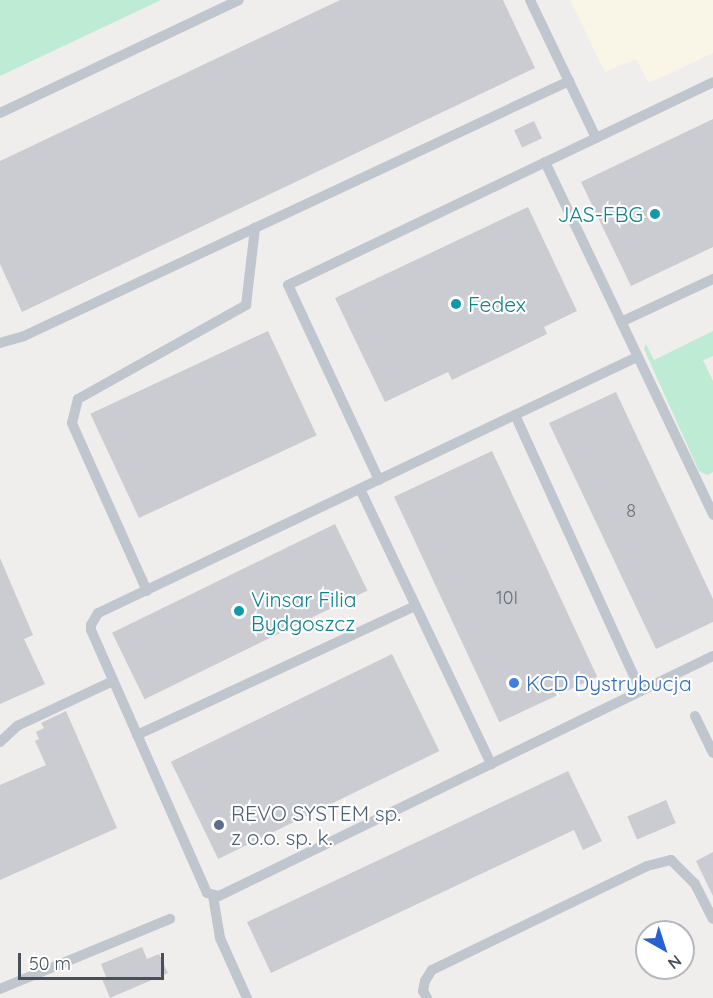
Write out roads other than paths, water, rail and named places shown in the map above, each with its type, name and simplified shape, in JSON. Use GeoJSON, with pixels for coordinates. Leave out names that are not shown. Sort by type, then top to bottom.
{"type":"FeatureCollection","features":[{"type":"Feature","properties":{"kind":"lane"},"geometry":{"type":"LineString","coordinates":[[0,113],[239,0]]}},
{"type":"Feature","properties":{"kind":"lane"},"geometry":{"type":"LineString","coordinates":[[531,0],[596,138]]}},
{"type":"Feature","properties":{"kind":"lane"},"geometry":{"type":"LineString","coordinates":[[0,343],[24,336],[569,81]]}},
{"type":"Feature","properties":{"kind":"lane"},"geometry":{"type":"LineString","coordinates":[[379,480],[288,285],[713,82]]}},
{"type":"Feature","properties":{"kind":"lane"},"geometry":{"type":"LineString","coordinates":[[545,162],[713,515]]}},
{"type":"Feature","properties":{"kind":"lane"},"geometry":{"type":"LineString","coordinates":[[147,591],[72,423],[78,399],[246,305],[255,228]]}},
{"type":"Feature","properties":{"kind":"lane"},"geometry":{"type":"LineString","coordinates":[[621,322],[713,279]]}},
{"type":"Feature","properties":{"kind":"lane"},"geometry":{"type":"LineString","coordinates":[[637,357],[98,613],[91,625],[113,681],[207,893],[213,896],[219,896],[713,656]]}},
{"type":"Feature","properties":{"kind":"lane"},"geometry":{"type":"LineString","coordinates":[[515,414],[641,691]]}},
{"type":"Feature","properties":{"kind":"lane"},"geometry":{"type":"LineString","coordinates":[[360,489],[491,764]]}},
{"type":"Feature","properties":{"kind":"lane"},"geometry":{"type":"LineString","coordinates":[[137,735],[415,606]]}},
{"type":"Feature","properties":{"kind":"lane"},"geometry":{"type":"LineString","coordinates":[[0,742],[17,726],[113,681]]}},
{"type":"Feature","properties":{"kind":"lane"},"geometry":{"type":"LineString","coordinates":[[695,716],[713,753]]}},
{"type":"Feature","properties":{"kind":"lane"},"geometry":{"type":"LineString","coordinates":[[426,998],[423,991],[425,981],[432,970],[647,866],[670,860],[695,884],[713,919]]}},
{"type":"Feature","properties":{"kind":"lane"},"geometry":{"type":"LineString","coordinates":[[213,896],[219,938],[247,998]]}},
{"type":"Feature","properties":{"kind":"lane"},"geometry":{"type":"LineString","coordinates":[[0,989],[170,919]]}},
{"type":"Feature","properties":{"kind":"place","name":"JAS-FBG"},"geometry":{"type":"Point","coordinates":[655,214]}},
{"type":"Feature","properties":{"kind":"place","name":"Fedex"},"geometry":{"type":"Point","coordinates":[456,304]}},
{"type":"Feature","properties":{"kind":"place","name":"Vinsar Filia Bydgoszcz"},"geometry":{"type":"Point","coordinates":[239,611]}},
{"type":"Feature","properties":{"kind":"place","name":"KCD Dystrybucja"},"geometry":{"type":"Point","coordinates":[514,683]}},
{"type":"Feature","properties":{"kind":"place","name":"REVO SYSTEM sp. z o.o. sp. k."},"geometry":{"type":"Point","coordinates":[219,825]}}]}
